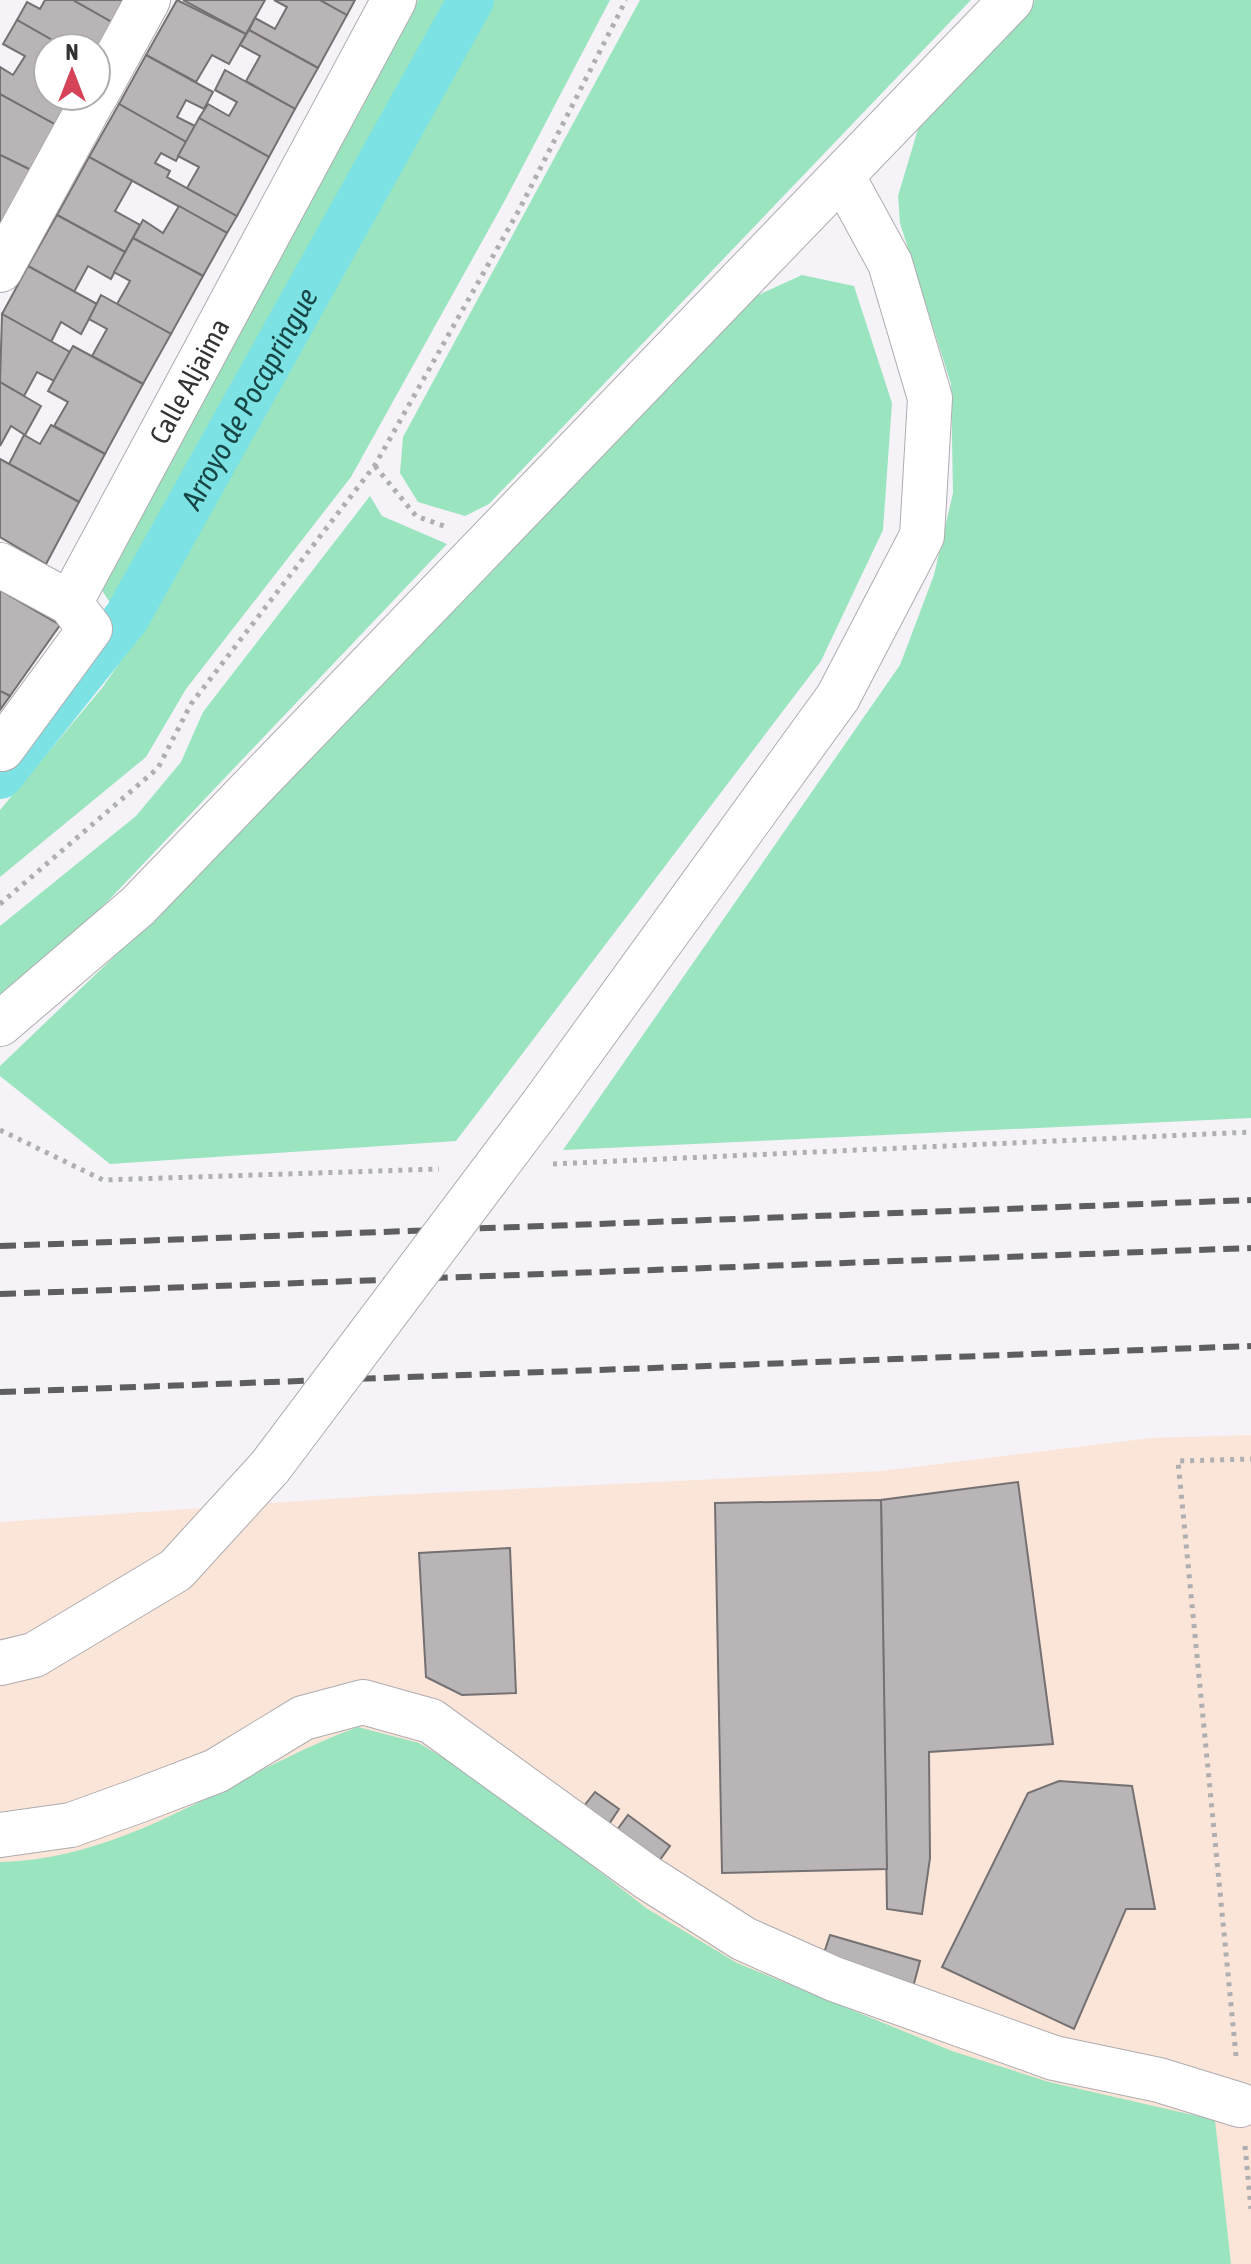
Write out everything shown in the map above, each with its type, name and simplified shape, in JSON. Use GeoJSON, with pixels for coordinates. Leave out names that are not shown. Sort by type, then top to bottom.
{"type":"FeatureCollection","features":[{"type":"Feature","properties":{"kind":"street"},"geometry":{"type":"LineString","coordinates":[[112,66],[148,0]]}},
{"type":"Feature","properties":{"kind":"street","name":"Calle Aljaima"},"geometry":{"type":"LineString","coordinates":[[70,603],[394,0]]}},
{"type":"Feature","properties":{"kind":"street"},"geometry":{"type":"LineString","coordinates":[[0,1024],[138,906],[1011,0]]}},
{"type":"Feature","properties":{"kind":"street"},"geometry":{"type":"LineString","coordinates":[[0,270],[87,112]]}},
{"type":"Feature","properties":{"kind":"street"},"geometry":{"type":"LineString","coordinates":[[0,1663],[34,1655],[176,1570],[270,1467],[546,1100],[838,697],[922,536],[930,398],[890,263],[843,177]]}},
{"type":"Feature","properties":{"kind":"street"},"geometry":{"type":"LineString","coordinates":[[0,565],[70,603],[90,629],[2,749]]}},
{"type":"Feature","properties":{"kind":"street"},"geometry":{"type":"LineString","coordinates":[[0,1835],[71,1825],[140,1800],[216,1771],[303,1718],[363,1702],[431,1721],[648,1878],[744,1939],[848,1985],[1054,2058],[1159,2080],[1240,2105]]}},
{"type":"Feature","properties":{"kind":"path"},"geometry":{"type":"LineString","coordinates":[[0,904],[158,768],[191,704],[375,465],[519,210],[626,0]]}},
{"type":"Feature","properties":{"kind":"path"},"geometry":{"type":"LineString","coordinates":[[375,465],[416,516],[490,542]]}},
{"type":"Feature","properties":{"kind":"path"},"geometry":{"type":"LineString","coordinates":[[0,1130],[103,1180],[443,1169]]}},
{"type":"Feature","properties":{"kind":"path"},"geometry":{"type":"LineString","coordinates":[[552,1164],[1251,1132]]}},
{"type":"Feature","properties":{"kind":"path"},"geometry":{"type":"LineString","coordinates":[[1251,1459],[1178,1461],[1251,2209]]}},
{"type":"Feature","properties":{"kind":"shaded area"},"geometry":{"type":"Polygon","coordinates":[[[1251,1435],[1251,2264],[0,2264],[0,1522],[373,1496],[881,1471],[1151,1438],[1251,1435]]]}},
{"type":"Feature","properties":{"kind":"green space"},"geometry":{"type":"Polygon","coordinates":[[[418,0],[452,0],[113,607],[97,583],[418,0]]]}},
{"type":"Feature","properties":{"kind":"green space"},"geometry":{"type":"Polygon","coordinates":[[[492,0],[610,0],[504,202],[351,477],[186,689],[146,757],[0,877],[0,810],[102,688],[158,608],[492,0]]]}},
{"type":"Feature","properties":{"kind":"green space"},"geometry":{"type":"Polygon","coordinates":[[[640,0],[971,0],[489,504],[465,516],[418,502],[400,473],[403,437],[640,0]]]}},
{"type":"Feature","properties":{"kind":"green space"},"geometry":{"type":"Polygon","coordinates":[[[1035,0],[1251,0],[1251,1118],[563,1150],[900,665],[934,575],[953,493],[951,384],[900,223],[898,196],[921,119],[1035,0]]]}},
{"type":"Feature","properties":{"kind":"green space"},"geometry":{"type":"Polygon","coordinates":[[[802,275],[854,286],[892,403],[883,530],[821,661],[456,1141],[110,1164],[0,1076],[0,1066],[141,931],[754,297],[802,275]]]}},
{"type":"Feature","properties":{"kind":"green space"},"geometry":{"type":"Polygon","coordinates":[[[370,496],[382,516],[447,544],[50,962],[0,996],[0,926],[136,816],[181,762],[203,712],[370,496]]]}},
{"type":"Feature","properties":{"kind":"green space"},"geometry":{"type":"Polygon","coordinates":[[[358,1727],[419,1743],[496,1790],[646,1908],[737,1963],[952,2051],[1049,2082],[1215,2120],[1231,2264],[0,2264],[0,1862],[48,1857],[95,1846],[184,1810],[314,1745],[358,1727]]]}},
{"type":"Feature","properties":{"kind":"building"},"geometry":{"type":"Polygon","coordinates":[[[45,0],[73,0],[112,22],[106,32],[38,32],[17,20],[27,2],[40,9],[45,0]]]}},
{"type":"Feature","properties":{"kind":"building"},"geometry":{"type":"Polygon","coordinates":[[[73,0],[124,0],[112,22],[73,0]]]}},
{"type":"Feature","properties":{"kind":"building"},"geometry":{"type":"Polygon","coordinates":[[[177,0],[246,34],[229,64],[212,55],[196,82],[146,55],[177,0]]]}},
{"type":"Feature","properties":{"kind":"building"},"geometry":{"type":"Polygon","coordinates":[[[183,0],[265,0],[246,34],[183,0]]]}},
{"type":"Feature","properties":{"kind":"building"},"geometry":{"type":"Polygon","coordinates":[[[274,0],[320,0],[347,15],[318,68],[249,30],[255,18],[275,29],[287,7],[274,0]]]}},
{"type":"Feature","properties":{"kind":"building"},"geometry":{"type":"Polygon","coordinates":[[[320,0],[355,0],[347,15],[320,0]]]}},
{"type":"Feature","properties":{"kind":"building"},"geometry":{"type":"Polygon","coordinates":[[[17,20],[38,32],[32,32],[32,112],[0,94],[0,67],[13,75],[25,56],[3,44],[17,20]]]}},
{"type":"Feature","properties":{"kind":"building"},"geometry":{"type":"Polygon","coordinates":[[[249,30],[318,68],[295,109],[246,81],[260,56],[240,45],[249,30]]]}},
{"type":"Feature","properties":{"kind":"building"},"geometry":{"type":"Polygon","coordinates":[[[146,55],[213,92],[204,109],[186,100],[177,117],[195,126],[186,142],[119,104],[146,55]]]}},
{"type":"Feature","properties":{"kind":"building"},"geometry":{"type":"Polygon","coordinates":[[[225,70],[295,109],[269,157],[199,118],[208,104],[229,116],[237,102],[215,90],[225,70]]]}},
{"type":"Feature","properties":{"kind":"building"},"geometry":{"type":"Polygon","coordinates":[[[0,94],[56,125],[31,170],[0,155],[0,94]]]}},
{"type":"Feature","properties":{"kind":"building"},"geometry":{"type":"Polygon","coordinates":[[[119,104],[186,142],[176,161],[161,153],[155,163],[170,171],[167,177],[237,216],[227,233],[89,157],[119,104]]]}},
{"type":"Feature","properties":{"kind":"building"},"geometry":{"type":"Polygon","coordinates":[[[33,112],[63,112],[56,125],[33,112]]]}},
{"type":"Feature","properties":{"kind":"building"},"geometry":{"type":"Polygon","coordinates":[[[199,118],[269,157],[237,216],[187,188],[199,167],[178,156],[199,118]]]}},
{"type":"Feature","properties":{"kind":"building"},"geometry":{"type":"Polygon","coordinates":[[[0,155],[31,170],[1,223],[0,222],[0,155]]]}},
{"type":"Feature","properties":{"kind":"building"},"geometry":{"type":"Polygon","coordinates":[[[89,157],[132,181],[115,211],[140,225],[125,252],[57,215],[89,157]]]}},
{"type":"Feature","properties":{"kind":"building"},"geometry":{"type":"Polygon","coordinates":[[[179,206],[227,233],[203,276],[133,238],[143,220],[163,233],[179,206]]]}},
{"type":"Feature","properties":{"kind":"building"},"geometry":{"type":"Polygon","coordinates":[[[57,215],[125,252],[111,279],[88,266],[74,292],[28,266],[57,215]]]}},
{"type":"Feature","properties":{"kind":"building"},"geometry":{"type":"Polygon","coordinates":[[[133,238],[203,276],[171,334],[117,304],[130,281],[114,272],[133,238]]]}},
{"type":"Feature","properties":{"kind":"building"},"geometry":{"type":"Polygon","coordinates":[[[28,266],[97,304],[81,334],[61,322],[51,342],[2,314],[28,266]]]}},
{"type":"Feature","properties":{"kind":"building"},"geometry":{"type":"Polygon","coordinates":[[[101,295],[171,334],[143,384],[92,356],[107,329],[89,319],[101,295]]]}},
{"type":"Feature","properties":{"kind":"building"},"geometry":{"type":"Polygon","coordinates":[[[2,314],[70,352],[54,381],[37,372],[24,396],[0,382],[2,314]]]}},
{"type":"Feature","properties":{"kind":"building"},"geometry":{"type":"Polygon","coordinates":[[[73,346],[143,384],[105,454],[54,426],[68,402],[48,391],[73,346]]]}},
{"type":"Feature","properties":{"kind":"building"},"geometry":{"type":"Polygon","coordinates":[[[0,382],[41,406],[25,435],[11,426],[0,446],[0,382]]]}},
{"type":"Feature","properties":{"kind":"building"},"geometry":{"type":"Polygon","coordinates":[[[51,425],[105,454],[79,502],[9,464],[24,435],[40,444],[51,425]]]}},
{"type":"Feature","properties":{"kind":"building"},"geometry":{"type":"Polygon","coordinates":[[[0,459],[79,502],[46,564],[0,537],[0,459]]]}},
{"type":"Feature","properties":{"kind":"building"},"geometry":{"type":"Polygon","coordinates":[[[0,590],[60,625],[10,696],[0,691],[0,590]]]}},
{"type":"Feature","properties":{"kind":"building"},"geometry":{"type":"Polygon","coordinates":[[[0,691],[10,696],[0,710],[0,691]]]}},
{"type":"Feature","properties":{"kind":"building"},"geometry":{"type":"Polygon","coordinates":[[[1018,1482],[1053,1744],[929,1752],[930,1858],[922,1914],[887,1909],[881,1500],[1018,1482]]]}},
{"type":"Feature","properties":{"kind":"building"},"geometry":{"type":"Polygon","coordinates":[[[881,1500],[887,1869],[722,1873],[715,1503],[881,1500]]]}},
{"type":"Feature","properties":{"kind":"building"},"geometry":{"type":"Polygon","coordinates":[[[510,1548],[516,1693],[462,1695],[426,1677],[419,1553],[510,1548]]]}},
{"type":"Feature","properties":{"kind":"building"},"geometry":{"type":"Polygon","coordinates":[[[1059,1781],[1132,1786],[1155,1909],[1126,1909],[1074,2029],[942,1967],[1028,1793],[1059,1781]]]}},
{"type":"Feature","properties":{"kind":"building"},"geometry":{"type":"Polygon","coordinates":[[[595,1792],[619,1809],[609,1824],[584,1806],[595,1792]]]}},
{"type":"Feature","properties":{"kind":"building"},"geometry":{"type":"Polygon","coordinates":[[[628,1815],[670,1846],[659,1861],[617,1830],[628,1815]]]}},
{"type":"Feature","properties":{"kind":"building"},"geometry":{"type":"Polygon","coordinates":[[[830,1935],[920,1961],[912,1991],[821,1962],[830,1935]]]}},
{"type":"Feature","properties":{"kind":"waterway","name":"Arroyo de Pocapringue"},"geometry":{"type":"LineString","coordinates":[[0,776],[127,617],[471,0]]}},
{"type":"Feature","properties":{"kind":"railway"},"geometry":{"type":"LineString","coordinates":[[0,1246],[1251,1200]]}},
{"type":"Feature","properties":{"kind":"railway"},"geometry":{"type":"LineString","coordinates":[[0,1294],[1251,1248]]}},
{"type":"Feature","properties":{"kind":"railway"},"geometry":{"type":"LineString","coordinates":[[0,1392],[1251,1346]]}}]}
